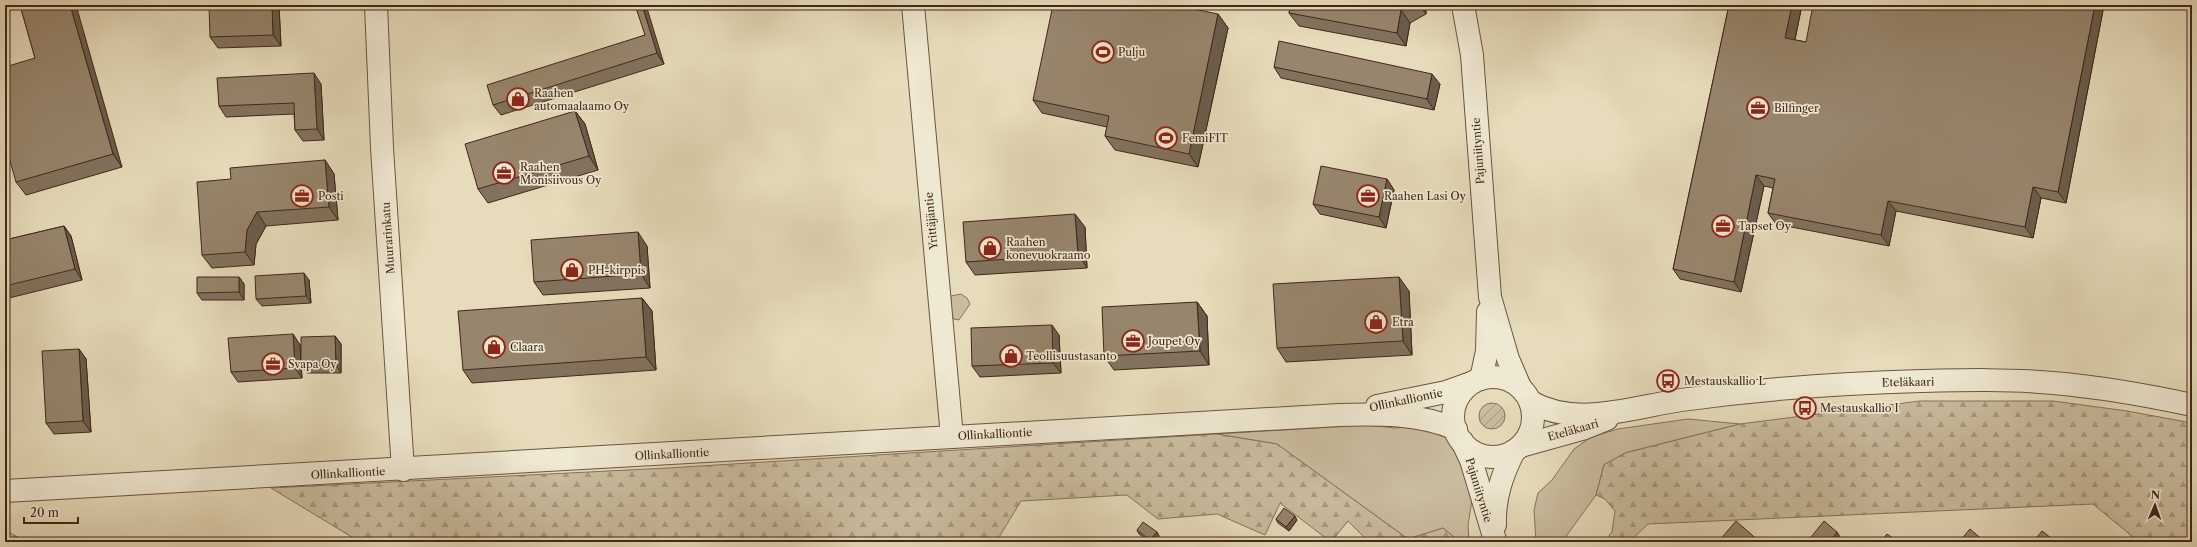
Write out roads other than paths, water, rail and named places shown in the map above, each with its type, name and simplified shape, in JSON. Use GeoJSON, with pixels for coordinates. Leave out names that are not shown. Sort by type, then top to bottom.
{"type":"FeatureCollection","features":[{"type":"Feature","properties":{"kind":"street","name":"Muurarinkatu"},"geometry":{"type":"LineString","coordinates":[[376,5],[382,148],[403,470]]}},
{"type":"Feature","properties":{"kind":"street","name":"Yrittäjäntie"},"geometry":{"type":"LineString","coordinates":[[913,5],[952,436]]}},
{"type":"Feature","properties":{"kind":"street","name":"Pajuniityntie"},"geometry":{"type":"LineString","coordinates":[[1463,5],[1472,54],[1490,297],[1508,359],[1526,395]]}},
{"type":"Feature","properties":{"kind":"street","name":"Pajuniityntie"},"geometry":{"type":"LineString","coordinates":[[1476,381],[1487,351],[1487,318],[1490,297]]}},
{"type":"Feature","properties":{"kind":"street"},"geometry":{"type":"LineString","coordinates":[[1496,377],[1504,378],[1526,395],[1533,415],[1532,429],[1517,449],[1505,455],[1488,456],[1478,454],[1459,435],[1454,422],[1455,405],[1462,391],[1476,381],[1496,377]]}},
{"type":"Feature","properties":{"kind":"street","name":"Eteläkaari"},"geometry":{"type":"LineString","coordinates":[[1526,395],[1544,410],[1570,414],[1625,411],[1668,402],[1765,390],[1878,382],[1960,380],[2053,383],[2152,397],[2192,405]]}},
{"type":"Feature","properties":{"kind":"street","name":"Ollinkalliontie"},"geometry":{"type":"LineString","coordinates":[[1339,415],[1446,392],[1476,381]]}},
{"type":"Feature","properties":{"kind":"street","name":"Eteläkaari"},"geometry":{"type":"LineString","coordinates":[[1517,449],[1593,425],[1625,411]]}},
{"type":"Feature","properties":{"kind":"street","name":"Ollinkalliontie"},"geometry":{"type":"LineString","coordinates":[[5,491],[403,470],[952,436],[1339,415],[1406,416],[1427,419],[1459,435]]}},
{"type":"Feature","properties":{"kind":"street","name":"Pajuniityntie"},"geometry":{"type":"LineString","coordinates":[[1459,435],[1471,460],[1495,541]]}},
{"type":"Feature","properties":{"kind":"street","name":"Pajuniityntie"},"geometry":{"type":"LineString","coordinates":[[1495,541],[1494,514],[1497,494],[1503,474],[1517,449]]}},
{"type":"Feature","properties":{"kind":"place","name":"Pulju"},"geometry":{"type":"Point","coordinates":[1103,52]}},
{"type":"Feature","properties":{"kind":"place","name":"Raahen automaalaamo Oy"},"geometry":{"type":"Point","coordinates":[518,99]}},
{"type":"Feature","properties":{"kind":"place","name":"Bilfinger"},"geometry":{"type":"Point","coordinates":[1758,108]}},
{"type":"Feature","properties":{"kind":"place","name":"FemiFIT"},"geometry":{"type":"Point","coordinates":[1166,138]}},
{"type":"Feature","properties":{"kind":"place","name":"Raahen Monisiivous Oy"},"geometry":{"type":"Point","coordinates":[504,173]}},
{"type":"Feature","properties":{"kind":"place","name":"Posti"},"geometry":{"type":"Point","coordinates":[302,196]}},
{"type":"Feature","properties":{"kind":"place","name":"Raahen Lasi Oy"},"geometry":{"type":"Point","coordinates":[1368,196]}},
{"type":"Feature","properties":{"kind":"place","name":"Tapset Oy"},"geometry":{"type":"Point","coordinates":[1723,226]}},
{"type":"Feature","properties":{"kind":"place","name":"Raahen konevuokraamo"},"geometry":{"type":"Point","coordinates":[990,248]}},
{"type":"Feature","properties":{"kind":"place","name":"PH-kirppis"},"geometry":{"type":"Point","coordinates":[572,270]}},
{"type":"Feature","properties":{"kind":"place","name":"Etra"},"geometry":{"type":"Point","coordinates":[1376,322]}},
{"type":"Feature","properties":{"kind":"place","name":"Joupet Oy"},"geometry":{"type":"Point","coordinates":[1133,341]}},
{"type":"Feature","properties":{"kind":"place","name":"Claara"},"geometry":{"type":"Point","coordinates":[494,347]}},
{"type":"Feature","properties":{"kind":"place","name":"Teollisuustasanto"},"geometry":{"type":"Point","coordinates":[1011,356]}},
{"type":"Feature","properties":{"kind":"place","name":"Svapa Oy"},"geometry":{"type":"Point","coordinates":[273,364]}},
{"type":"Feature","properties":{"kind":"place","name":"Mestauskallio L"},"geometry":{"type":"Point","coordinates":[1668,381]}},
{"type":"Feature","properties":{"kind":"place","name":"Mestauskallio I"},"geometry":{"type":"Point","coordinates":[1805,408]}}]}
